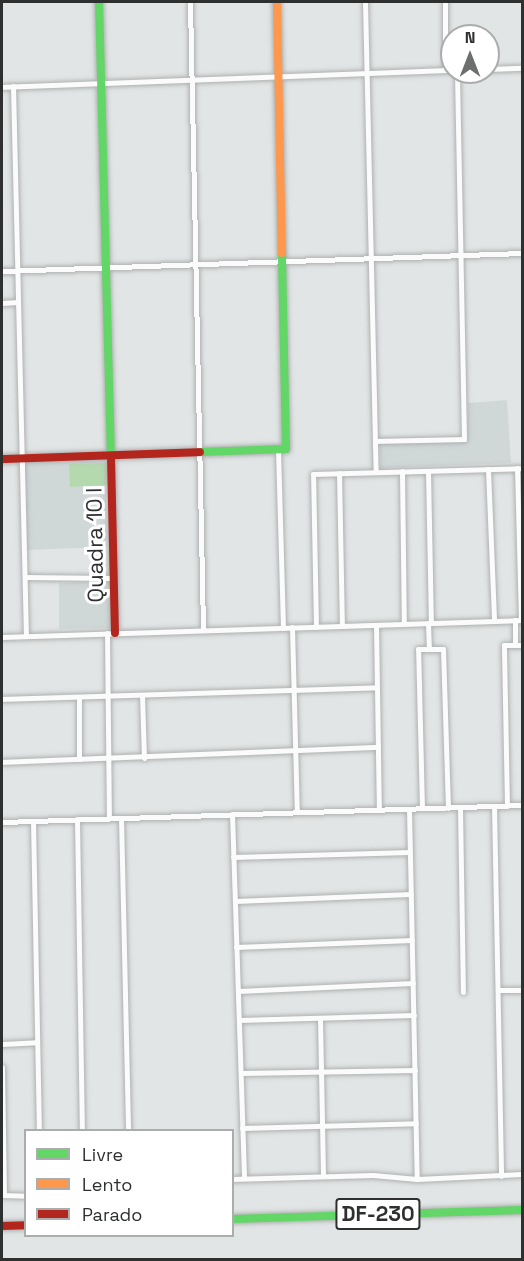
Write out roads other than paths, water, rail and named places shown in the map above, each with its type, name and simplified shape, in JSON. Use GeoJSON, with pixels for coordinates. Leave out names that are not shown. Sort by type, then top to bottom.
{"type":"FeatureCollection","features":[{"type":"Feature","properties":{"kind":"street","name":"Quadra 10 I"},"geometry":{"type":"LineString","coordinates":[[99,2],[111,455],[113,578],[111,633]]}},
{"type":"Feature","properties":{"kind":"street"},"geometry":{"type":"LineString","coordinates":[[190,2],[204,630]]}},
{"type":"Feature","properties":{"kind":"street"},"geometry":{"type":"LineString","coordinates":[[277,2],[282,262],[283,628]]}},
{"type":"Feature","properties":{"kind":"street"},"geometry":{"type":"LineString","coordinates":[[365,2],[376,472]]}},
{"type":"Feature","properties":{"kind":"street"},"geometry":{"type":"LineString","coordinates":[[445,2],[446,24]]}},
{"type":"Feature","properties":{"kind":"street"},"geometry":{"type":"LineString","coordinates":[[500,69],[522,68]]}},
{"type":"Feature","properties":{"kind":"street"},"geometry":{"type":"LineString","coordinates":[[2,87],[440,70]]}},
{"type":"Feature","properties":{"kind":"street"},"geometry":{"type":"LineString","coordinates":[[375,441],[464,439],[457,84]]}},
{"type":"Feature","properties":{"kind":"street"},"geometry":{"type":"LineString","coordinates":[[14,86],[26,636]]}},
{"type":"Feature","properties":{"kind":"street"},"geometry":{"type":"LineString","coordinates":[[2,272],[522,254]]}},
{"type":"Feature","properties":{"kind":"street"},"geometry":{"type":"LineString","coordinates":[[2,303],[18,302]]}},
{"type":"Feature","properties":{"kind":"street"},"geometry":{"type":"LineString","coordinates":[[2,459],[282,449]]}},
{"type":"Feature","properties":{"kind":"street"},"geometry":{"type":"LineString","coordinates":[[316,627],[313,474],[520,468],[519,620],[514,645]]}},
{"type":"Feature","properties":{"kind":"street"},"geometry":{"type":"LineString","coordinates":[[488,469],[494,621]]}},
{"type":"Feature","properties":{"kind":"street"},"geometry":{"type":"LineString","coordinates":[[402,471],[404,624]]}},
{"type":"Feature","properties":{"kind":"street"},"geometry":{"type":"LineString","coordinates":[[428,471],[429,649]]}},
{"type":"Feature","properties":{"kind":"street"},"geometry":{"type":"LineString","coordinates":[[339,473],[342,626]]}},
{"type":"Feature","properties":{"kind":"street"},"geometry":{"type":"LineString","coordinates":[[25,577],[113,578]]}},
{"type":"Feature","properties":{"kind":"street"},"geometry":{"type":"LineString","coordinates":[[2,637],[519,620]]}},
{"type":"Feature","properties":{"kind":"street"},"geometry":{"type":"LineString","coordinates":[[376,625],[379,810]]}},
{"type":"Feature","properties":{"kind":"street"},"geometry":{"type":"LineString","coordinates":[[292,627],[297,812]]}},
{"type":"Feature","properties":{"kind":"street"},"geometry":{"type":"LineString","coordinates":[[109,818],[108,696],[111,633]]}},
{"type":"Feature","properties":{"kind":"street"},"geometry":{"type":"LineString","coordinates":[[507,806],[504,645],[522,645]]}},
{"type":"Feature","properties":{"kind":"street"},"geometry":{"type":"LineString","coordinates":[[422,808],[418,649],[443,649],[448,808]]}},
{"type":"Feature","properties":{"kind":"street"},"geometry":{"type":"LineString","coordinates":[[2,699],[377,687]]}},
{"type":"Feature","properties":{"kind":"street"},"geometry":{"type":"LineString","coordinates":[[142,695],[144,758]]}},
{"type":"Feature","properties":{"kind":"street"},"geometry":{"type":"LineString","coordinates":[[79,697],[79,759]]}},
{"type":"Feature","properties":{"kind":"street"},"geometry":{"type":"LineString","coordinates":[[2,762],[296,754],[378,747]]}},
{"type":"Feature","properties":{"kind":"street"},"geometry":{"type":"LineString","coordinates":[[2,822],[522,805]]}},
{"type":"Feature","properties":{"kind":"street"},"geometry":{"type":"LineString","coordinates":[[494,806],[501,1176]]}},
{"type":"Feature","properties":{"kind":"street"},"geometry":{"type":"LineString","coordinates":[[460,807],[463,992]]}},
{"type":"Feature","properties":{"kind":"street"},"geometry":{"type":"LineString","coordinates":[[410,809],[417,1179]]}},
{"type":"Feature","properties":{"kind":"street"},"geometry":{"type":"LineString","coordinates":[[232,814],[244,1178]]}},
{"type":"Feature","properties":{"kind":"street"},"geometry":{"type":"LineString","coordinates":[[121,818],[128,1129]]}},
{"type":"Feature","properties":{"kind":"street"},"geometry":{"type":"LineString","coordinates":[[76,819],[82,1129]]}},
{"type":"Feature","properties":{"kind":"street"},"geometry":{"type":"LineString","coordinates":[[33,820],[39,1129]]}},
{"type":"Feature","properties":{"kind":"street"},"geometry":{"type":"LineString","coordinates":[[233,857],[410,852]]}},
{"type":"Feature","properties":{"kind":"street"},"geometry":{"type":"LineString","coordinates":[[235,901],[411,894]]}},
{"type":"Feature","properties":{"kind":"street"},"geometry":{"type":"LineString","coordinates":[[236,947],[412,940]]}},
{"type":"Feature","properties":{"kind":"street"},"geometry":{"type":"LineString","coordinates":[[238,991],[413,983]]}},
{"type":"Feature","properties":{"kind":"street"},"geometry":{"type":"LineString","coordinates":[[498,990],[522,990]]}},
{"type":"Feature","properties":{"kind":"street"},"geometry":{"type":"LineString","coordinates":[[239,1020],[414,1015]]}},
{"type":"Feature","properties":{"kind":"street"},"geometry":{"type":"LineString","coordinates":[[320,1018],[323,1176]]}},
{"type":"Feature","properties":{"kind":"street"},"geometry":{"type":"LineString","coordinates":[[2,1044],[37,1042]]}},
{"type":"Feature","properties":{"kind":"street"},"geometry":{"type":"LineString","coordinates":[[2,1067],[3,1195],[24,1196]]}},
{"type":"Feature","properties":{"kind":"street"},"geometry":{"type":"LineString","coordinates":[[241,1073],[415,1070]]}},
{"type":"Feature","properties":{"kind":"street"},"geometry":{"type":"LineString","coordinates":[[242,1128],[416,1123]]}},
{"type":"Feature","properties":{"kind":"street"},"geometry":{"type":"LineString","coordinates":[[234,1179],[373,1175],[417,1179],[522,1174]]}},
{"type":"Feature","properties":{"kind":"street","name":"DF-230"},"geometry":{"type":"LineString","coordinates":[[234,1219],[522,1210]]}},
{"type":"Feature","properties":{"kind":"street"},"geometry":{"type":"LineString","coordinates":[[2,1226],[24,1225]]}}]}
